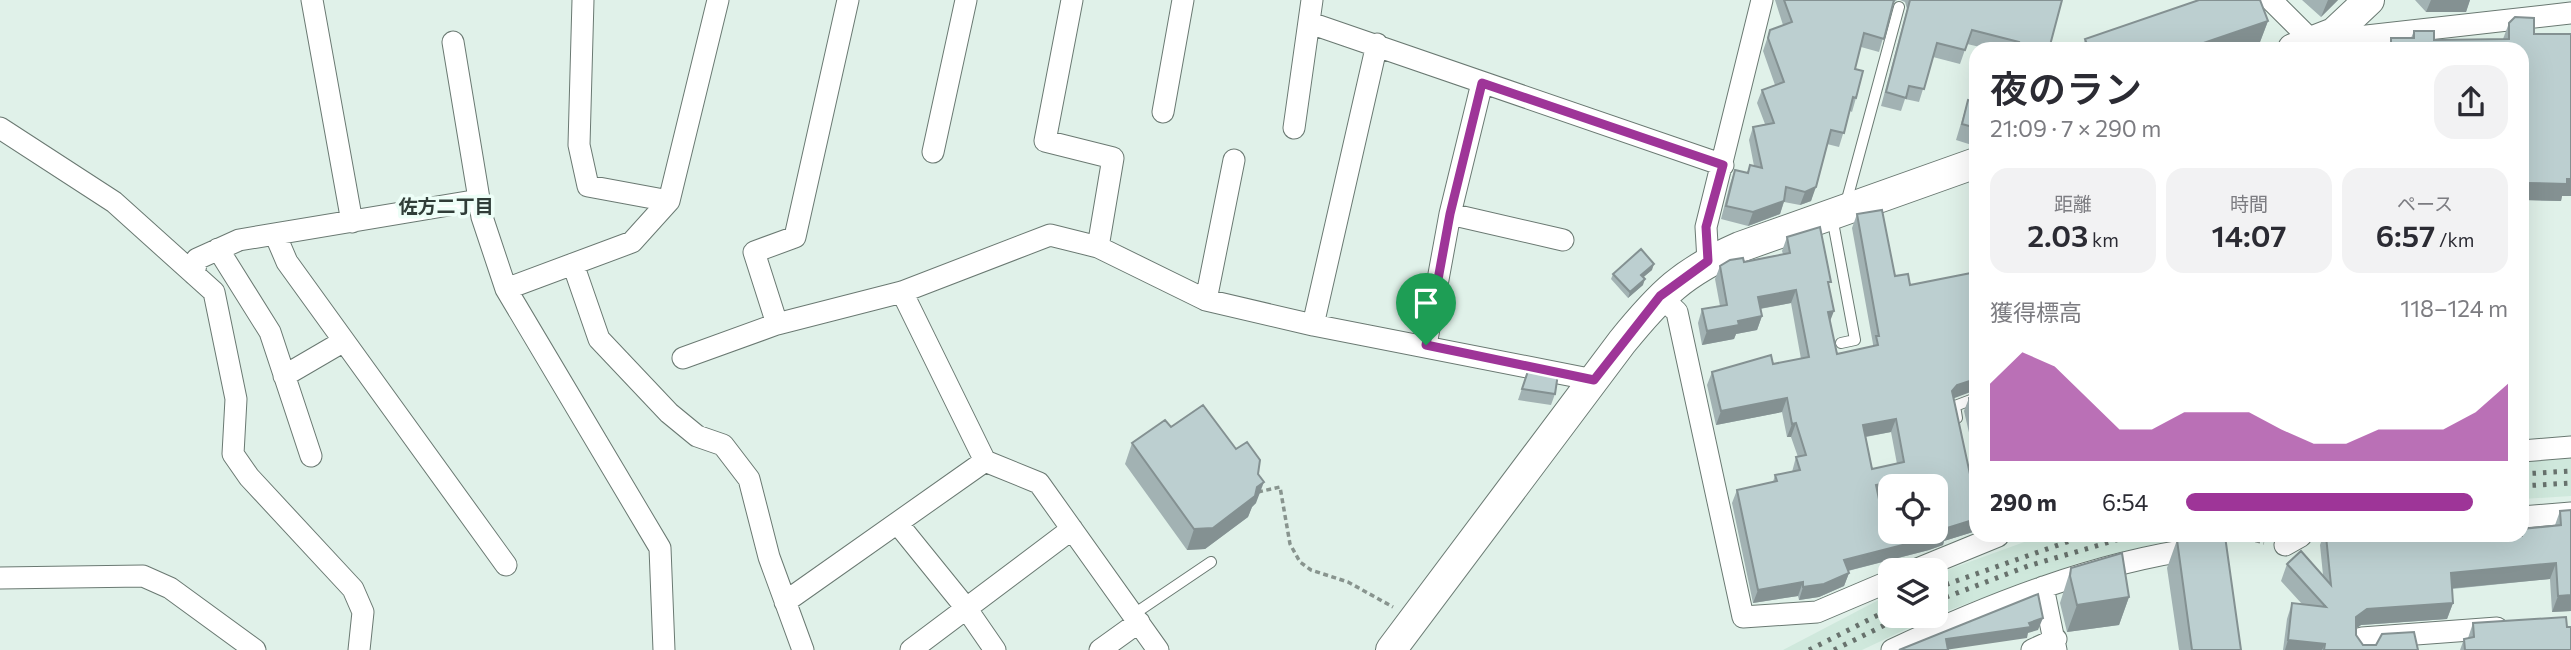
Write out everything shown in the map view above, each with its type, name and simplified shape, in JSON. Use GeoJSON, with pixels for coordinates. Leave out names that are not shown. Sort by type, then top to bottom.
{"type":"FeatureCollection","features":[{"type":"Feature","properties":{"kind":"street"},"geometry":{"type":"LineString","coordinates":[[312,0],[352,222]]}},
{"type":"Feature","properties":{"kind":"street"},"geometry":{"type":"LineString","coordinates":[[583,0],[579,145],[588,186],[670,201]]}},
{"type":"Feature","properties":{"kind":"street"},"geometry":{"type":"LineString","coordinates":[[506,289],[632,242],[670,201],[719,0]]}},
{"type":"Feature","properties":{"kind":"street"},"geometry":{"type":"LineString","coordinates":[[777,324],[754,252],[795,237],[848,0]]}},
{"type":"Feature","properties":{"kind":"street"},"geometry":{"type":"LineString","coordinates":[[933,152],[966,0]]}},
{"type":"Feature","properties":{"kind":"street"},"geometry":{"type":"LineString","coordinates":[[1072,0],[1045,141],[1113,158],[1098,247]]}},
{"type":"Feature","properties":{"kind":"street"},"geometry":{"type":"LineString","coordinates":[[1163,112],[1183,0]]}},
{"type":"Feature","properties":{"kind":"street"},"geometry":{"type":"LineString","coordinates":[[1294,128],[1312,0]]}},
{"type":"Feature","properties":{"kind":"street"},"geometry":{"type":"LineString","coordinates":[[1708,261],[1706,227],[1762,0]]}},
{"type":"Feature","properties":{"kind":"street"},"geometry":{"type":"LineString","coordinates":[[2271,0],[2301,42]]}},
{"type":"Feature","properties":{"kind":"street"},"geometry":{"type":"LineString","coordinates":[[2311,42],[2334,33],[2369,0]]}},
{"type":"Feature","properties":{"kind":"street"},"geometry":{"type":"LineString","coordinates":[[2373,42],[2571,13]]}},
{"type":"Feature","properties":{"kind":"street"},"geometry":{"type":"LineString","coordinates":[[1310,23],[1723,165]]}},
{"type":"Feature","properties":{"kind":"street"},"geometry":{"type":"LineString","coordinates":[[453,42],[481,217],[506,289],[660,548],[664,650]]}},
{"type":"Feature","properties":{"kind":"street"},"geometry":{"type":"LineString","coordinates":[[1313,325],[1377,44]]}},
{"type":"Feature","properties":{"kind":"street"},"geometry":{"type":"LineString","coordinates":[[1426,345],[1450,214],[1482,83]]}},
{"type":"Feature","properties":{"kind":"street"},"geometry":{"type":"LineString","coordinates":[[0,128],[114,202],[214,292],[236,398],[233,454],[249,477],[353,589],[363,612],[359,650]]}},
{"type":"Feature","properties":{"kind":"street"},"geometry":{"type":"LineString","coordinates":[[1206,300],[1234,160]]}},
{"type":"Feature","properties":{"kind":"street"},"geometry":{"type":"LineString","coordinates":[[1391,650],[1660,296],[1708,261],[1969,166]]}},
{"type":"Feature","properties":{"kind":"street"},"geometry":{"type":"LineString","coordinates":[[194,274],[197,259],[239,240],[479,200]]}},
{"type":"Feature","properties":{"kind":"street"},"geometry":{"type":"LineString","coordinates":[[1450,214],[1563,240]]}},
{"type":"Feature","properties":{"kind":"street"},"geometry":{"type":"LineString","coordinates":[[275,234],[287,262],[506,565]]}},
{"type":"Feature","properties":{"kind":"street"},"geometry":{"type":"LineString","coordinates":[[683,358],[777,324],[902,292],[1050,235],[1098,247],[1206,300],[1313,325],[1594,380]]}},
{"type":"Feature","properties":{"kind":"street"},"geometry":{"type":"LineString","coordinates":[[218,249],[270,332],[311,456]]}},
{"type":"Feature","properties":{"kind":"street"},"geometry":{"type":"LineString","coordinates":[[573,264],[599,339],[669,413],[697,436],[723,445],[749,479],[769,556],[803,650]]}},
{"type":"Feature","properties":{"kind":"street"},"geometry":{"type":"LineString","coordinates":[[902,292],[985,461],[1039,483],[1158,650]]}},
{"type":"Feature","properties":{"kind":"street"},"geometry":{"type":"LineString","coordinates":[[1660,296],[1677,312],[1742,617],[1817,612],[1878,586]]}},
{"type":"Feature","properties":{"kind":"street"},"geometry":{"type":"LineString","coordinates":[[284,376],[344,341]]}},
{"type":"Feature","properties":{"kind":"street"},"geometry":{"type":"LineString","coordinates":[[2529,450],[2571,447]]}},
{"type":"Feature","properties":{"kind":"street"},"geometry":{"type":"LineString","coordinates":[[785,602],[985,461]]}},
{"type":"Feature","properties":{"kind":"street"},"geometry":{"type":"LineString","coordinates":[[2529,516],[2571,513]]}},
{"type":"Feature","properties":{"kind":"street"},"geometry":{"type":"LineString","coordinates":[[898,524],[966,608],[995,650]]}},
{"type":"Feature","properties":{"kind":"street"},"geometry":{"type":"LineString","coordinates":[[911,650],[1072,528]]}},
{"type":"Feature","properties":{"kind":"street"},"geometry":{"type":"LineString","coordinates":[[1942,558],[1978,542]]}},
{"type":"Feature","properties":{"kind":"street"},"geometry":{"type":"LineString","coordinates":[[1892,650],[1962,617],[2043,587],[2127,562],[2215,546]]}},
{"type":"Feature","properties":{"kind":"street"},"geometry":{"type":"LineString","coordinates":[[0,578],[143,576],[170,588],[255,650]]}},
{"type":"Feature","properties":{"kind":"street"},"geometry":{"type":"LineString","coordinates":[[2032,650],[2056,644],[2043,587]]}},
{"type":"Feature","properties":{"kind":"street"},"geometry":{"type":"LineString","coordinates":[[1100,650],[1137,618]]}},
{"type":"Feature","properties":{"kind":"street"},"geometry":{"type":"LineString","coordinates":[[2363,650],[2362,638],[2517,627]]}},
{"type":"Feature","properties":{"kind":"lane"},"geometry":{"type":"LineString","coordinates":[[1841,343],[1855,340],[1837,213],[1899,7]]}},
{"type":"Feature","properties":{"kind":"lane"},"geometry":{"type":"LineString","coordinates":[[1961,433],[1955,406],[1969,401]]}},
{"type":"Feature","properties":{"kind":"lane"},"geometry":{"type":"LineString","coordinates":[[1137,618],[1211,562]]}},
{"type":"Feature","properties":{"kind":"path"},"geometry":{"type":"LineString","coordinates":[[1253,493],[1280,487],[1290,544],[1300,562],[1311,570],[1375,595],[1401,611]]}},
{"type":"Feature","properties":{"kind":"path"},"geometry":{"type":"LineString","coordinates":[[2261,542],[2280,542]]}},
{"type":"Feature","properties":{"kind":"shaded area"},"geometry":{"type":"Polygon","coordinates":[[[2571,458],[2571,496],[2529,499],[2529,461],[2571,458]]]}},
{"type":"Feature","properties":{"kind":"shaded area"},"geometry":{"type":"Polygon","coordinates":[[[2024,542],[2163,542],[2078,563],[1948,611],[1948,570],[2024,542]]]}},
{"type":"Feature","properties":{"kind":"shaded area"},"geometry":{"type":"Polygon","coordinates":[[[1878,600],[1878,628],[1909,628],[1862,650],[1783,650],[1878,600]]]}},
{"type":"Feature","properties":{"kind":"building"},"geometry":{"type":"Polygon","coordinates":[[[1784,0],[1894,0],[1884,39],[1864,33],[1855,69],[1863,71],[1856,98],[1853,97],[1844,133],[1831,130],[1816,187],[1805,192],[1786,187],[1784,201],[1753,212],[1726,206],[1735,170],[1748,173],[1750,165],[1762,168],[1753,127],[1774,123],[1762,90],[1784,82],[1768,38],[1770,30],[1792,22],[1784,0]]]}},
{"type":"Feature","properties":{"kind":"building"},"geometry":{"type":"Polygon","coordinates":[[[1910,0],[2062,0],[2051,42],[2019,42],[1972,30],[1965,50],[1937,43],[1924,89],[1909,86],[1906,98],[1886,92],[1910,0]]]}},
{"type":"Feature","properties":{"kind":"building"},"geometry":{"type":"Polygon","coordinates":[[[2199,0],[2260,0],[2268,21],[2206,42],[2086,42],[2085,39],[2199,0]]]}},
{"type":"Feature","properties":{"kind":"building"},"geometry":{"type":"Polygon","coordinates":[[[2515,17],[2534,18],[2534,34],[2571,34],[2571,179],[2567,179],[2567,184],[2529,183],[2529,42],[2391,42],[2391,38],[2414,38],[2414,31],[2434,31],[2434,40],[2509,39],[2509,23],[2515,17]]]}},
{"type":"Feature","properties":{"kind":"building"},"geometry":{"type":"Polygon","coordinates":[[[1968,100],[1969,100],[1969,126],[1962,124],[1968,100]]]}},
{"type":"Feature","properties":{"kind":"building"},"geometry":{"type":"Polygon","coordinates":[[[1882,210],[1895,276],[1908,274],[1910,285],[1969,273],[1969,381],[1957,385],[1952,391],[1969,470],[1969,521],[1948,528],[1948,474],[1878,474],[1878,544],[1907,544],[1844,560],[1849,573],[1824,584],[1803,587],[1803,582],[1758,590],[1737,490],[1777,481],[1775,475],[1800,470],[1796,457],[1806,455],[1796,423],[1792,424],[1787,398],[1721,411],[1712,372],[1771,355],[1773,364],[1809,357],[1796,290],[1758,297],[1762,316],[1738,321],[1739,325],[1707,331],[1702,309],[1727,305],[1720,266],[1730,260],[1743,258],[1744,262],[1790,253],[1787,237],[1820,227],[1831,282],[1828,282],[1834,311],[1828,312],[1837,354],[1878,345],[1876,336],[1879,336],[1857,214],[1882,210]],[[1896,419],[1863,425],[1872,469],[1904,462],[1896,419]]]}},
{"type":"Feature","properties":{"kind":"building"},"geometry":{"type":"Polygon","coordinates":[[[1641,249],[1654,264],[1641,275],[1645,279],[1630,292],[1613,274],[1641,249]]]}},
{"type":"Feature","properties":{"kind":"building"},"geometry":{"type":"Polygon","coordinates":[[[1529,368],[1558,374],[1555,394],[1522,389],[1529,368]]]}},
{"type":"Feature","properties":{"kind":"building"},"geometry":{"type":"Polygon","coordinates":[[[1203,405],[1236,449],[1247,442],[1260,460],[1258,474],[1264,482],[1257,487],[1255,496],[1213,528],[1194,529],[1132,443],[1165,420],[1171,427],[1203,405]]]}},
{"type":"Feature","properties":{"kind":"building"},"geometry":{"type":"Polygon","coordinates":[[[2571,510],[2571,595],[2558,596],[2556,563],[2451,573],[2453,603],[2367,609],[2356,617],[2356,635],[2363,645],[2376,645],[2382,634],[2414,632],[2418,650],[2324,650],[2325,644],[2288,640],[2292,603],[2326,607],[2287,564],[2301,551],[2331,585],[2327,542],[2529,542],[2529,528],[2561,525],[2560,511],[2571,510]]]}},
{"type":"Feature","properties":{"kind":"building"},"geometry":{"type":"Polygon","coordinates":[[[2177,542],[2226,542],[2241,650],[2192,650],[2177,542]]]}},
{"type":"Feature","properties":{"kind":"building"},"geometry":{"type":"Polygon","coordinates":[[[2122,553],[2129,597],[2077,605],[2070,576],[2071,568],[2122,553]]]}},
{"type":"Feature","properties":{"kind":"building"},"geometry":{"type":"Polygon","coordinates":[[[2038,594],[2043,618],[2029,623],[2031,627],[1946,639],[1948,650],[1899,650],[2038,594]]]}},
{"type":"Feature","properties":{"kind":"building"},"geometry":{"type":"Polygon","coordinates":[[[2566,617],[2567,627],[2571,627],[2571,650],[2465,650],[2464,639],[2474,637],[2473,623],[2566,617]]]}},
{"type":"Feature","properties":{"kind":"railway"},"geometry":{"type":"LineString","coordinates":[[2529,474],[2571,471]]}},
{"type":"Feature","properties":{"kind":"railway"},"geometry":{"type":"LineString","coordinates":[[2529,486],[2571,483]]}},
{"type":"Feature","properties":{"kind":"railway"},"geometry":{"type":"LineString","coordinates":[[1948,584],[2067,542]]}},
{"type":"Feature","properties":{"kind":"railway"},"geometry":{"type":"LineString","coordinates":[[1948,596],[2028,566],[2110,542]]}},
{"type":"Feature","properties":{"kind":"railway"},"geometry":{"type":"LineString","coordinates":[[1809,650],[1878,615]]}},
{"type":"Feature","properties":{"kind":"railway"},"geometry":{"type":"LineString","coordinates":[[1834,650],[1879,628]]}},
{"type":"Feature","properties":{"kind":"district","name":"佐方二丁目"},"geometry":{"type":"Point","coordinates":[446,205]}},
{"type":"Feature","properties":{"kind":"route"},"geometry":{"type":"LineString","coordinates":[[1482,83],[1723,165],[1706,227],[1708,261],[1682,277],[1660,296],[1594,380],[1426,345],[1450,214],[1482,83]]}}]}
